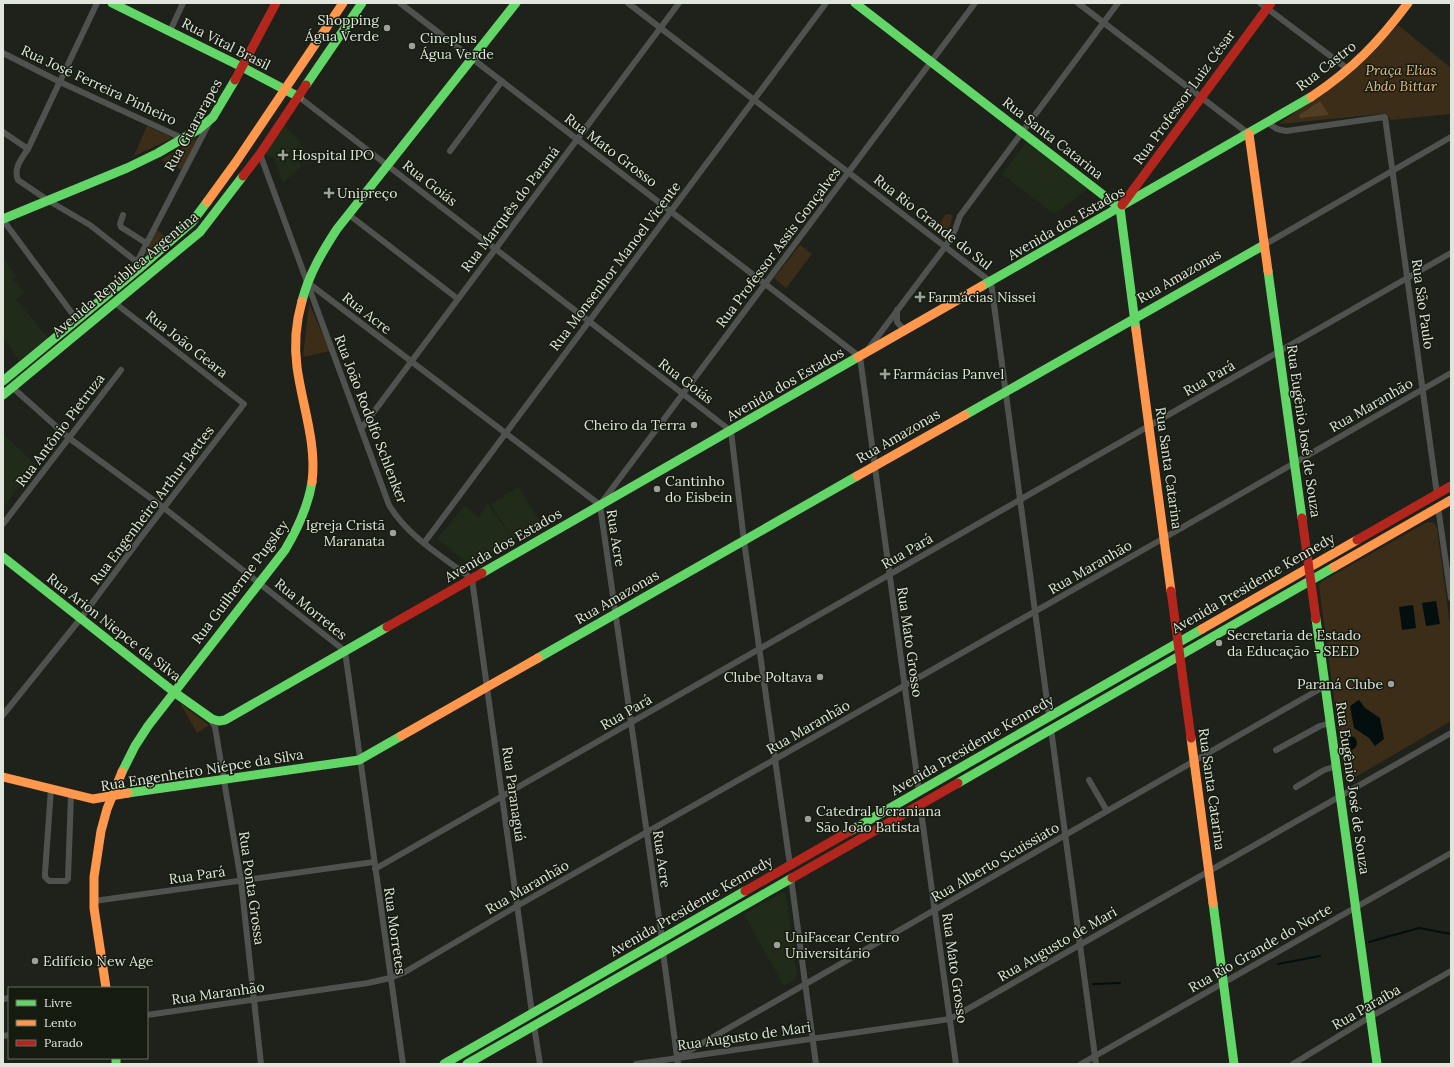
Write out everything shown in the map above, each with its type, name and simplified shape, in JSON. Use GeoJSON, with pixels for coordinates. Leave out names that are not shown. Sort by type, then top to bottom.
{"type":"FeatureCollection","features":[{"type":"Feature","properties":{"kind":"street"},"geometry":{"type":"LineString","coordinates":[[97,3],[16,173],[18,180],[90,225],[139,264]]}},
{"type":"Feature","properties":{"kind":"street","name":"Rua Vital Brasil"},"geometry":{"type":"LineString","coordinates":[[112,3],[242,66],[299,97]]}},
{"type":"Feature","properties":{"kind":"street"},"geometry":{"type":"LineString","coordinates":[[170,31],[183,3]]}},
{"type":"Feature","properties":{"kind":"street","name":"Rua Guararapes"},"geometry":{"type":"LineString","coordinates":[[139,264],[146,243],[276,3]]}},
{"type":"Feature","properties":{"kind":"street","name":"Avenida República Argentina"},"geometry":{"type":"LineString","coordinates":[[3,381],[77,320],[139,264],[192,222],[231,168],[343,3]]}},
{"type":"Feature","properties":{"kind":"street","name":"Avenida República Argentina"},"geometry":{"type":"LineString","coordinates":[[3,395],[200,232],[260,154],[362,3]]}},
{"type":"Feature","properties":{"kind":"street","name":"Rua Mato Grosso"},"geometry":{"type":"LineString","coordinates":[[400,3],[765,284],[862,356],[874,466],[919,791]]}},
{"type":"Feature","properties":{"kind":"street","name":"Rua Guilherme Pugsley"},"geometry":{"type":"LineString","coordinates":[[106,987],[94,901],[95,861],[103,817],[110,796],[136,743],[294,537],[306,511],[312,485],[313,454],[298,373],[296,346],[298,318],[307,282],[324,247],[348,214],[516,3]]}},
{"type":"Feature","properties":{"kind":"street","name":"Rua Rio Grande do Sul"},"geometry":{"type":"LineString","coordinates":[[628,3],[991,282],[1049,716]]}},
{"type":"Feature","properties":{"kind":"street","name":"Rua Marquês do Paraná"},"geometry":{"type":"LineString","coordinates":[[361,429],[679,3]]}},
{"type":"Feature","properties":{"kind":"street","name":"Rua Monsenhor Manoel Vicente"},"geometry":{"type":"LineString","coordinates":[[424,542],[826,3]]}},
{"type":"Feature","properties":{"kind":"street","name":"Rua Santa Catarina"},"geometry":{"type":"LineString","coordinates":[[856,3],[1120,208],[1234,1064]]}},
{"type":"Feature","properties":{"kind":"street","name":"Rua Professor Assis Gonçalves"},"geometry":{"type":"LineString","coordinates":[[600,506],[975,3]]}},
{"type":"Feature","properties":{"kind":"street"},"geometry":{"type":"LineString","coordinates":[[1078,3],[1249,134]]}},
{"type":"Feature","properties":{"kind":"street"},"geometry":{"type":"LineString","coordinates":[[862,356],[945,247],[955,230],[960,216],[1118,3]]}},
{"type":"Feature","properties":{"kind":"street","name":"Rua Castro"},"geometry":{"type":"LineString","coordinates":[[1268,123],[1320,91],[1349,70],[1382,37],[1408,3]]}},
{"type":"Feature","properties":{"kind":"street"},"geometry":{"type":"LineString","coordinates":[[1266,5],[1349,70]]}},
{"type":"Feature","properties":{"kind":"street","name":"Rua Professor Luiz César"},"geometry":{"type":"LineString","coordinates":[[1120,208],[1266,5]]}},
{"type":"Feature","properties":{"kind":"street","name":"Rua José Ferreira Pinheiro"},"geometry":{"type":"LineString","coordinates":[[3,53],[60,82],[184,139]]}},
{"type":"Feature","properties":{"kind":"street"},"geometry":{"type":"LineString","coordinates":[[450,151],[502,82]]}},
{"type":"Feature","properties":{"kind":"street","name":"Rua Goiás"},"geometry":{"type":"LineString","coordinates":[[299,97],[731,430]]}},
{"type":"Feature","properties":{"kind":"street"},"geometry":{"type":"LineString","coordinates":[[77,320],[3,220],[127,168],[184,139],[213,117]]}},
{"type":"Feature","properties":{"kind":"street","name":"Rua São Paulo"},"geometry":{"type":"LineString","coordinates":[[1268,123],[1277,129],[1286,130],[1385,117],[1437,494]]}},
{"type":"Feature","properties":{"kind":"street","name":"Avenida dos Estados"},"geometry":{"type":"LineString","coordinates":[[209,717],[219,721],[225,720],[1268,123]]}},
{"type":"Feature","properties":{"kind":"street"},"geometry":{"type":"LineString","coordinates":[[3,132],[28,149]]}},
{"type":"Feature","properties":{"kind":"street","name":"Rua Eugênio José de Souza"},"geometry":{"type":"LineString","coordinates":[[1249,134],[1377,1064]]}},
{"type":"Feature","properties":{"kind":"street","name":"Rua Amazonas"},"geometry":{"type":"LineString","coordinates":[[359,760],[1451,137]]}},
{"type":"Feature","properties":{"kind":"street","name":"Rua João Rodolfo Schlenker"},"geometry":{"type":"LineString","coordinates":[[260,154],[389,505],[399,520],[424,542],[472,579]]}},
{"type":"Feature","properties":{"kind":"street"},"geometry":{"type":"LineString","coordinates":[[348,214],[458,299]]}},
{"type":"Feature","properties":{"kind":"street"},"geometry":{"type":"LineString","coordinates":[[123,215],[120,224],[121,227],[146,243]]}},
{"type":"Feature","properties":{"kind":"street","name":"Rua Pará"},"geometry":{"type":"LineString","coordinates":[[375,869],[1279,353],[1451,253]]}},
{"type":"Feature","properties":{"kind":"street","name":"Rua Acre"},"geometry":{"type":"LineString","coordinates":[[307,282],[600,506],[662,939]]}},
{"type":"Feature","properties":{"kind":"street","name":"Rua João Geara"},"geometry":{"type":"LineString","coordinates":[[116,302],[244,404]]}},
{"type":"Feature","properties":{"kind":"street"},"geometry":{"type":"LineString","coordinates":[[897,310],[897,322],[905,331]]}},
{"type":"Feature","properties":{"kind":"street","name":"Rua Antônio Pietruza"},"geometry":{"type":"LineString","coordinates":[[3,524],[121,370]]}},
{"type":"Feature","properties":{"kind":"street","name":"Rua Maranhão"},"geometry":{"type":"LineString","coordinates":[[148,1015],[368,983],[390,978],[411,969],[646,832],[1451,373]]}},
{"type":"Feature","properties":{"kind":"street","name":"Rua Morretes"},"geometry":{"type":"LineString","coordinates":[[12,387],[69,438],[164,508],[345,651],[359,760],[403,1064]]}},
{"type":"Feature","properties":{"kind":"street","name":"Rua Engenheiro Arthur Bettes"},"geometry":{"type":"LineString","coordinates":[[3,715],[81,618],[244,404]]}},
{"type":"Feature","properties":{"kind":"street"},"geometry":{"type":"LineString","coordinates":[[731,430],[744,540],[790,865]]}},
{"type":"Feature","properties":{"kind":"street","name":"Avenida Presidente Kennedy"},"geometry":{"type":"LineString","coordinates":[[444,1064],[1451,486]]}},
{"type":"Feature","properties":{"kind":"street","name":"Avenida Presidente Kennedy"},"geometry":{"type":"LineString","coordinates":[[467,1064],[1451,500]]}},
{"type":"Feature","properties":{"kind":"street"},"geometry":{"type":"LineString","coordinates":[[1438,507],[1451,598]]}},
{"type":"Feature","properties":{"kind":"street","name":"Rua Arion Niepce da Silva"},"geometry":{"type":"LineString","coordinates":[[3,557],[174,692],[209,717]]}},
{"type":"Feature","properties":{"kind":"street","name":"Rua Paranaguá"},"geometry":{"type":"LineString","coordinates":[[472,579],[532,1013]]}},
{"type":"Feature","properties":{"kind":"street"},"geometry":{"type":"LineString","coordinates":[[1243,605],[1248,606],[1250,609],[1251,613],[1248,617]]}},
{"type":"Feature","properties":{"kind":"street","name":"Rua Alberto Scuissiato"},"geometry":{"type":"LineString","coordinates":[[678,1061],[935,910],[1325,686]]}},
{"type":"Feature","properties":{"kind":"street","name":"Rua Ponta Grossa"},"geometry":{"type":"LineString","coordinates":[[209,717],[214,724],[241,881],[261,1064]]}},
{"type":"Feature","properties":{"kind":"street"},"geometry":{"type":"LineString","coordinates":[[1276,750],[1320,726],[1330,724]]}},
{"type":"Feature","properties":{"kind":"street"},"geometry":{"type":"LineString","coordinates":[[1051,729],[1096,1064]]}},
{"type":"Feature","properties":{"kind":"street","name":"Rua Augusto de Mari"},"geometry":{"type":"LineString","coordinates":[[636,1064],[678,1061],[950,1019],[1451,733]]}},
{"type":"Feature","properties":{"kind":"street","name":"Rua Engenheiro Niépce da Silva"},"geometry":{"type":"LineString","coordinates":[[3,776],[97,800],[110,796],[359,760]]}},
{"type":"Feature","properties":{"kind":"street"},"geometry":{"type":"LineString","coordinates":[[1296,787],[1324,770],[1336,766]]}},
{"type":"Feature","properties":{"kind":"street"},"geometry":{"type":"LineString","coordinates":[[1089,780],[1107,811]]}},
{"type":"Feature","properties":{"kind":"street"},"geometry":{"type":"LineString","coordinates":[[51,789],[45,873],[45,877],[49,881],[66,881],[68,879],[71,794]]}},
{"type":"Feature","properties":{"kind":"street","name":"Rua Mato Grosso"},"geometry":{"type":"LineString","coordinates":[[920,804],[956,1064]]}},
{"type":"Feature","properties":{"kind":"street"},"geometry":{"type":"LineString","coordinates":[[854,828],[856,841]]}},
{"type":"Feature","properties":{"kind":"street","name":"Rua Rio Grande do Norte"},"geometry":{"type":"LineString","coordinates":[[1081,1064],[1451,853]]}},
{"type":"Feature","properties":{"kind":"street","name":"Rua Pará"},"geometry":{"type":"LineString","coordinates":[[94,901],[374,862]]}},
{"type":"Feature","properties":{"kind":"street"},"geometry":{"type":"LineString","coordinates":[[791,878],[816,1064]]}},
{"type":"Feature","properties":{"kind":"street"},"geometry":{"type":"LineString","coordinates":[[663,952],[678,1061]]}},
{"type":"Feature","properties":{"kind":"street"},"geometry":{"type":"LineString","coordinates":[[626,960],[631,970]]}},
{"type":"Feature","properties":{"kind":"street","name":"Rua Paraíba"},"geometry":{"type":"LineString","coordinates":[[1293,1064],[1370,1017],[1451,971]]}},
{"type":"Feature","properties":{"kind":"street"},"geometry":{"type":"LineString","coordinates":[[534,1026],[540,1064]]}},
{"type":"Feature","properties":{"kind":"shaded area"},"geometry":{"type":"Polygon","coordinates":[[[1320,101],[1329,115],[1300,118],[1299,115],[1320,101]]]}},
{"type":"Feature","properties":{"kind":"shaded area","name":"Hospital IPO"},"geometry":{"type":"Polygon","coordinates":[[[283,123],[305,149],[297,158],[301,167],[283,183],[273,157],[267,156],[265,153],[283,123]]]}},
{"type":"Feature","properties":{"kind":"shaded area"},"geometry":{"type":"Polygon","coordinates":[[[1027,141],[1091,187],[1054,214],[1002,174],[1027,141]]]}},
{"type":"Feature","properties":{"kind":"shaded area"},"geometry":{"type":"Polygon","coordinates":[[[3,257],[17,276],[13,279],[24,292],[16,299],[48,338],[19,360],[3,337],[3,257]]]}},
{"type":"Feature","properties":{"kind":"shaded area"},"geometry":{"type":"Polygon","coordinates":[[[3,434],[35,464],[4,507],[3,507],[3,434]]]}},
{"type":"Feature","properties":{"kind":"shaded area"},"geometry":{"type":"Polygon","coordinates":[[[518,487],[541,523],[513,540],[491,504],[518,487]]]}},
{"type":"Feature","properties":{"kind":"shaded area"},"geometry":{"type":"Polygon","coordinates":[[[488,503],[513,540],[469,564],[437,539],[464,506],[479,517],[488,503]]]}},
{"type":"Feature","properties":{"kind":"shaded area"},"geometry":{"type":"Polygon","coordinates":[[[1436,601],[1440,624],[1426,626],[1422,603],[1436,601]]]}},
{"type":"Feature","properties":{"kind":"shaded area"},"geometry":{"type":"Polygon","coordinates":[[[1413,605],[1416,628],[1402,630],[1399,607],[1413,605]]]}},
{"type":"Feature","properties":{"kind":"shaded area"},"geometry":{"type":"Polygon","coordinates":[[[1359,700],[1365,708],[1380,718],[1384,739],[1375,746],[1369,738],[1354,728],[1350,706],[1359,700]]]}},
{"type":"Feature","properties":{"kind":"shaded area"},"geometry":{"type":"Polygon","coordinates":[[[1347,736],[1353,736],[1357,740],[1357,746],[1353,750],[1347,750],[1343,746],[1343,740],[1347,736]]]}},
{"type":"Feature","properties":{"kind":"shaded area","name":"UniFacear Centro Universitário"},"geometry":{"type":"Polygon","coordinates":[[[784,892],[786,895],[797,975],[795,979],[784,986],[744,914],[784,892]]]}},
{"type":"Feature","properties":{"kind":"green space","name":"Praça Elias Abdo Bittar"},"geometry":{"type":"Polygon","coordinates":[[[1398,25],[1451,68],[1451,114],[1391,120],[1387,114],[1382,114],[1279,124],[1356,67],[1398,25]]]}},
{"type":"Feature","properties":{"kind":"green space"},"geometry":{"type":"Polygon","coordinates":[[[147,126],[173,138],[134,156],[147,126]]]}},
{"type":"Feature","properties":{"kind":"green space"},"geometry":{"type":"Polygon","coordinates":[[[202,135],[182,170],[161,160],[202,135]]]}},
{"type":"Feature","properties":{"kind":"green space"},"geometry":{"type":"Polygon","coordinates":[[[945,215],[952,215],[952,217],[949,232],[944,235],[937,230],[935,226],[940,223],[945,215]]]}},
{"type":"Feature","properties":{"kind":"green space"},"geometry":{"type":"Polygon","coordinates":[[[157,230],[168,239],[149,256],[144,253],[157,230]]]}},
{"type":"Feature","properties":{"kind":"green space"},"geometry":{"type":"Polygon","coordinates":[[[800,245],[812,254],[786,288],[774,278],[800,245]]]}},
{"type":"Feature","properties":{"kind":"green space"},"geometry":{"type":"Polygon","coordinates":[[[309,303],[330,351],[303,357],[309,303]]]}},
{"type":"Feature","properties":{"kind":"green space","name":"Paraná Clube"},"geometry":{"type":"Polygon","coordinates":[[[1427,522],[1434,523],[1437,528],[1451,632],[1451,721],[1347,782],[1345,780],[1319,586],[1321,582],[1427,522]]]}},
{"type":"Feature","properties":{"kind":"green space"},"geometry":{"type":"Polygon","coordinates":[[[180,703],[209,725],[197,733],[180,703]]]}},
{"type":"Feature","properties":{"kind":"waterway"},"geometry":{"type":"LineString","coordinates":[[1369,942],[1419,928],[1451,934]]}},
{"type":"Feature","properties":{"kind":"waterway"},"geometry":{"type":"LineString","coordinates":[[1278,964],[1320,956]]}},
{"type":"Feature","properties":{"kind":"waterway"},"geometry":{"type":"LineString","coordinates":[[1093,984],[1120,983]]}},
{"type":"Feature","properties":{"kind":"traffic: fast"},"geometry":{"type":"LineString","coordinates":[[112,3],[242,67],[299,97]]}},
{"type":"Feature","properties":{"kind":"traffic: fast"},"geometry":{"type":"LineString","coordinates":[[306,85],[362,3]]}},
{"type":"Feature","properties":{"kind":"traffic: fast"},"geometry":{"type":"LineString","coordinates":[[302,301],[316,264],[337,229],[516,3]]}},
{"type":"Feature","properties":{"kind":"traffic: fast"},"geometry":{"type":"LineString","coordinates":[[855,3],[1120,208],[1136,330]]}},
{"type":"Feature","properties":{"kind":"traffic: fast"},"geometry":{"type":"LineString","coordinates":[[3,219],[127,168],[158,153],[199,129],[213,117],[235,80]]}},
{"type":"Feature","properties":{"kind":"traffic: fast"},"geometry":{"type":"LineString","coordinates":[[982,286],[1311,97]]}},
{"type":"Feature","properties":{"kind":"traffic: fast"},"geometry":{"type":"LineString","coordinates":[[3,395],[200,232],[243,176]]}},
{"type":"Feature","properties":{"kind":"traffic: fast"},"geometry":{"type":"LineString","coordinates":[[3,381],[142,266],[192,222],[207,202]]}},
{"type":"Feature","properties":{"kind":"traffic: fast"},"geometry":{"type":"LineString","coordinates":[[965,415],[1264,245]]}},
{"type":"Feature","properties":{"kind":"traffic: fast"},"geometry":{"type":"LineString","coordinates":[[1268,271],[1302,518]]}},
{"type":"Feature","properties":{"kind":"traffic: fast"},"geometry":{"type":"LineString","coordinates":[[482,573],[858,357]]}},
{"type":"Feature","properties":{"kind":"traffic: fast"},"geometry":{"type":"LineString","coordinates":[[538,658],[857,476]]}},
{"type":"Feature","properties":{"kind":"traffic: fast"},"geometry":{"type":"LineString","coordinates":[[122,772],[135,746],[148,726],[285,550],[302,517],[312,482]]}},
{"type":"Feature","properties":{"kind":"traffic: fast"},"geometry":{"type":"LineString","coordinates":[[3,557],[174,692],[212,719],[219,721],[225,720],[387,627]]}},
{"type":"Feature","properties":{"kind":"traffic: fast"},"geometry":{"type":"LineString","coordinates":[[958,783],[1334,567]]}},
{"type":"Feature","properties":{"kind":"traffic: fast"},"geometry":{"type":"LineString","coordinates":[[1316,619],[1377,1064]]}},
{"type":"Feature","properties":{"kind":"traffic: fast"},"geometry":{"type":"LineString","coordinates":[[850,831],[1202,629]]}},
{"type":"Feature","properties":{"kind":"traffic: fast"},"geometry":{"type":"LineString","coordinates":[[128,793],[359,760],[401,736]]}},
{"type":"Feature","properties":{"kind":"traffic: fast"},"geometry":{"type":"LineString","coordinates":[[467,1064],[792,878]]}},
{"type":"Feature","properties":{"kind":"traffic: fast"},"geometry":{"type":"LineString","coordinates":[[444,1064],[745,891]]}},
{"type":"Feature","properties":{"kind":"traffic: fast"},"geometry":{"type":"LineString","coordinates":[[1213,903],[1234,1064]]}},
{"type":"Feature","properties":{"kind":"traffic: fast"},"geometry":{"type":"LineString","coordinates":[[116,1059],[116,1064]]}},
{"type":"Feature","properties":{"kind":"traffic: slow"},"geometry":{"type":"LineString","coordinates":[[207,202],[236,162],[343,3]]}},
{"type":"Feature","properties":{"kind":"traffic: slow"},"geometry":{"type":"LineString","coordinates":[[1311,97],[1352,66],[1386,31],[1408,3]]}},
{"type":"Feature","properties":{"kind":"traffic: slow"},"geometry":{"type":"LineString","coordinates":[[1249,134],[1268,271]]}},
{"type":"Feature","properties":{"kind":"traffic: slow"},"geometry":{"type":"LineString","coordinates":[[858,357],[982,286]]}},
{"type":"Feature","properties":{"kind":"traffic: slow"},"geometry":{"type":"LineString","coordinates":[[302,301],[296,334],[296,359],[311,438],[313,467],[312,482]]}},
{"type":"Feature","properties":{"kind":"traffic: slow"},"geometry":{"type":"LineString","coordinates":[[1136,330],[1171,591]]}},
{"type":"Feature","properties":{"kind":"traffic: slow"},"geometry":{"type":"LineString","coordinates":[[857,476],[965,415]]}},
{"type":"Feature","properties":{"kind":"traffic: slow"},"geometry":{"type":"LineString","coordinates":[[1334,567],[1451,500]]}},
{"type":"Feature","properties":{"kind":"traffic: slow"},"geometry":{"type":"LineString","coordinates":[[1202,629],[1357,540]]}},
{"type":"Feature","properties":{"kind":"traffic: slow"},"geometry":{"type":"LineString","coordinates":[[401,736],[538,658]]}},
{"type":"Feature","properties":{"kind":"traffic: slow"},"geometry":{"type":"LineString","coordinates":[[1191,738],[1213,903]]}},
{"type":"Feature","properties":{"kind":"traffic: slow"},"geometry":{"type":"LineString","coordinates":[[106,987],[94,908],[94,877],[101,831],[107,809],[122,772]]}},
{"type":"Feature","properties":{"kind":"traffic: slow"},"geometry":{"type":"LineString","coordinates":[[3,777],[93,799],[128,793]]}},
{"type":"Feature","properties":{"kind":"traffic: jam"},"geometry":{"type":"LineString","coordinates":[[235,80],[276,3]]}},
{"type":"Feature","properties":{"kind":"traffic: jam"},"geometry":{"type":"LineString","coordinates":[[1122,205],[1271,3]]}},
{"type":"Feature","properties":{"kind":"traffic: jam"},"geometry":{"type":"LineString","coordinates":[[243,176],[260,154],[306,85]]}},
{"type":"Feature","properties":{"kind":"traffic: jam"},"geometry":{"type":"LineString","coordinates":[[1357,540],[1451,486]]}},
{"type":"Feature","properties":{"kind":"traffic: jam"},"geometry":{"type":"LineString","coordinates":[[1302,518],[1316,619]]}},
{"type":"Feature","properties":{"kind":"traffic: jam"},"geometry":{"type":"LineString","coordinates":[[387,627],[482,573]]}},
{"type":"Feature","properties":{"kind":"traffic: jam"},"geometry":{"type":"LineString","coordinates":[[1171,591],[1191,738]]}},
{"type":"Feature","properties":{"kind":"traffic: jam"},"geometry":{"type":"LineString","coordinates":[[792,878],[958,783]]}},
{"type":"Feature","properties":{"kind":"traffic: jam"},"geometry":{"type":"LineString","coordinates":[[745,891],[850,831]]}},
{"type":"Feature","properties":{"kind":"place","name":"Shopping Água Verde"},"geometry":{"type":"Point","coordinates":[387,28]}},
{"type":"Feature","properties":{"kind":"place","name":"Cineplus Água Verde"},"geometry":{"type":"Point","coordinates":[412,46]}},
{"type":"Feature","properties":{"kind":"place","name":"Hospital IPO"},"geometry":{"type":"Point","coordinates":[283,155]}},
{"type":"Feature","properties":{"kind":"place","name":"Unipreço"},"geometry":{"type":"Point","coordinates":[329,193]}},
{"type":"Feature","properties":{"kind":"place","name":"Farmácias Nissei"},"geometry":{"type":"Point","coordinates":[920,297]}},
{"type":"Feature","properties":{"kind":"place","name":"Farmácias Panvel"},"geometry":{"type":"Point","coordinates":[885,374]}},
{"type":"Feature","properties":{"kind":"place","name":"Cheiro da Terra"},"geometry":{"type":"Point","coordinates":[694,425]}},
{"type":"Feature","properties":{"kind":"place","name":"Cantinho do Eisbein"},"geometry":{"type":"Point","coordinates":[657,489]}},
{"type":"Feature","properties":{"kind":"place","name":"Igreja Cristã Maranata"},"geometry":{"type":"Point","coordinates":[393,533]}},
{"type":"Feature","properties":{"kind":"place","name":"Secretaria de Estado da Educação - SEED"},"geometry":{"type":"Point","coordinates":[1219,643]}},
{"type":"Feature","properties":{"kind":"place","name":"Clube Poltava"},"geometry":{"type":"Point","coordinates":[820,677]}},
{"type":"Feature","properties":{"kind":"place","name":"Paraná Clube"},"geometry":{"type":"Point","coordinates":[1391,684]}},
{"type":"Feature","properties":{"kind":"place","name":"Catedral Ucraniana São João Batista"},"geometry":{"type":"Point","coordinates":[808,819]}},
{"type":"Feature","properties":{"kind":"place","name":"UniFacear Centro Universitário"},"geometry":{"type":"Point","coordinates":[777,945]}},
{"type":"Feature","properties":{"kind":"place","name":"Edifício New Age"},"geometry":{"type":"Point","coordinates":[35,961]}}]}
